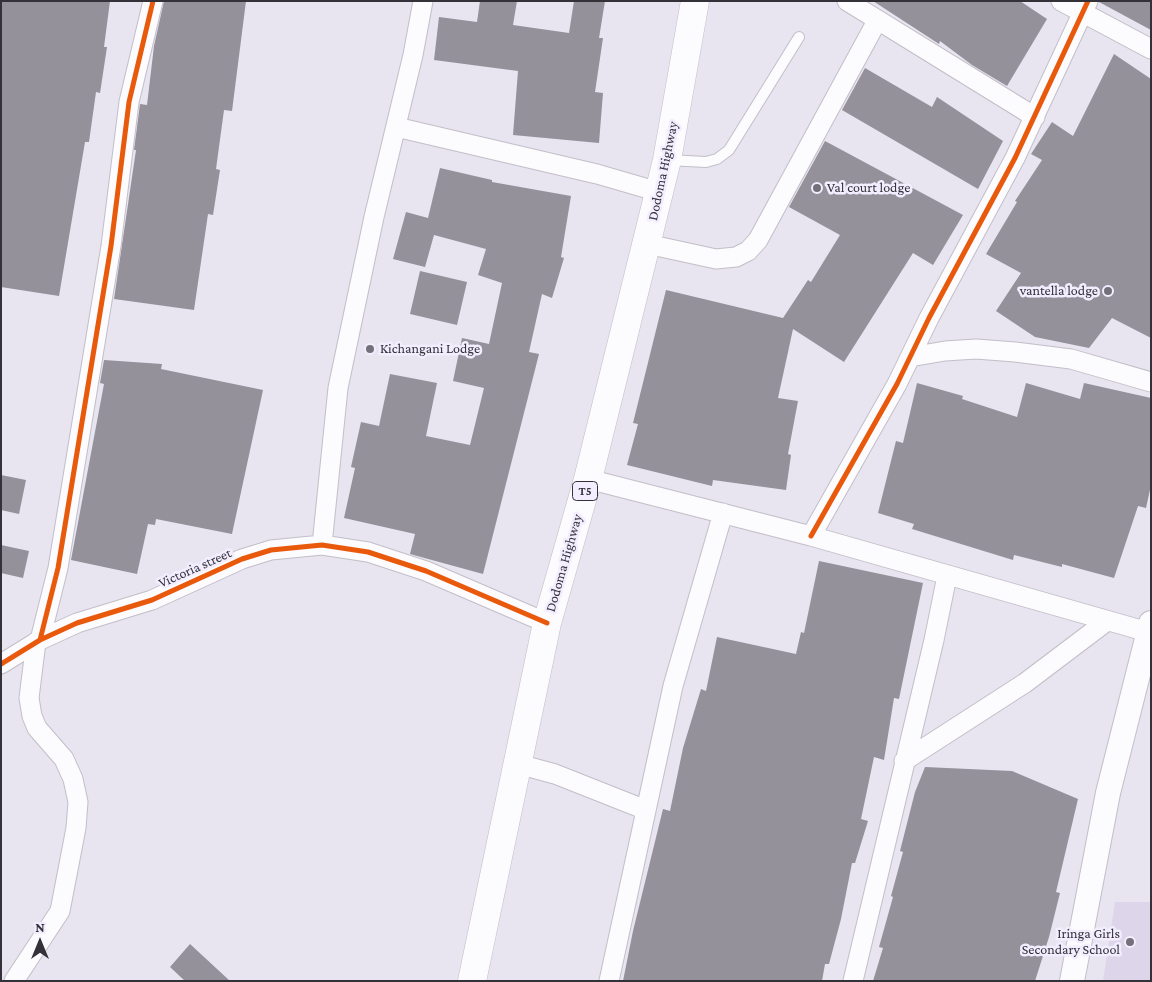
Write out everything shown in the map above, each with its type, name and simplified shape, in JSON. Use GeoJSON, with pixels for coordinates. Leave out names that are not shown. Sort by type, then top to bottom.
{"type":"FeatureCollection","features":[{"type":"Feature","properties":{"kind":"highway","name":"Dodoma Highway"},"geometry":{"type":"LineString","coordinates":[[472,981],[547,622],[588,479],[668,160],[695,1]]}},
{"type":"Feature","properties":{"kind":"street"},"geometry":{"type":"LineString","coordinates":[[14,981],[60,910],[78,802],[73,779],[64,760],[37,728],[32,716],[29,698],[38,641],[58,568],[111,246],[129,102],[153,1]]}},
{"type":"Feature","properties":{"kind":"street"},"geometry":{"type":"LineString","coordinates":[[322,544],[338,388],[374,217],[396,127],[423,1]]}},
{"type":"Feature","properties":{"kind":"street"},"geometry":{"type":"LineString","coordinates":[[847,1],[1035,117]]}},
{"type":"Feature","properties":{"kind":"street"},"geometry":{"type":"LineString","coordinates":[[1060,1],[1085,7],[1151,49]]}},
{"type":"Feature","properties":{"kind":"street"},"geometry":{"type":"LineString","coordinates":[[811,536],[910,357],[1035,117],[1085,7]]}},
{"type":"Feature","properties":{"kind":"street"},"geometry":{"type":"LineString","coordinates":[[647,244],[716,258],[736,257],[748,251],[758,240],[877,21]]}},
{"type":"Feature","properties":{"kind":"street"},"geometry":{"type":"LineString","coordinates":[[396,127],[597,174],[660,192]]}},
{"type":"Feature","properties":{"kind":"street"},"geometry":{"type":"LineString","coordinates":[[910,357],[945,351],[976,349],[1015,352],[1071,359],[1151,382]]}},
{"type":"Feature","properties":{"kind":"street"},"geometry":{"type":"LineString","coordinates":[[588,479],[811,536],[1107,621],[1149,627],[1108,793],[1072,981]]}},
{"type":"Feature","properties":{"kind":"street"},"geometry":{"type":"LineString","coordinates":[[610,981],[673,686],[723,513]]}},
{"type":"Feature","properties":{"kind":"street","name":"Victoria street"},"geometry":{"type":"LineString","coordinates":[[1,664],[38,641],[77,623],[152,600],[242,559],[271,550],[322,544],[368,552],[426,570],[547,622]]}},
{"type":"Feature","properties":{"kind":"street"},"geometry":{"type":"LineString","coordinates":[[853,981],[934,640],[947,576]]}},
{"type":"Feature","properties":{"kind":"street"},"geometry":{"type":"LineString","coordinates":[[904,761],[1025,683],[1107,621]]}},
{"type":"Feature","properties":{"kind":"street"},"geometry":{"type":"LineString","coordinates":[[518,764],[555,774],[646,810]]}},
{"type":"Feature","properties":{"kind":"lane"},"geometry":{"type":"LineString","coordinates":[[668,160],[706,162],[717,159],[729,150],[799,38]]}},
{"type":"Feature","properties":{"kind":"shaded area","name":"Iringa Girls Secondary School"},"geometry":{"type":"Polygon","coordinates":[[[1115,902],[1151,902],[1151,981],[1103,981],[1115,902]]]}},
{"type":"Feature","properties":{"kind":"building"},"geometry":{"type":"Polygon","coordinates":[[[1,1],[110,1],[104,47],[107,47],[100,93],[96,92],[89,142],[85,142],[59,296],[1,287],[1,1]]]}},
{"type":"Feature","properties":{"kind":"building"},"geometry":{"type":"Polygon","coordinates":[[[164,1],[246,1],[232,111],[224,110],[216,169],[220,170],[213,215],[208,214],[194,310],[114,299],[136,150],[134,150],[140,104],[147,105],[154,46],[164,1]]]}},
{"type":"Feature","properties":{"kind":"building"},"geometry":{"type":"Polygon","coordinates":[[[480,1],[517,1],[513,25],[569,33],[574,1],[605,1],[599,38],[603,38],[595,92],[603,93],[599,143],[513,135],[518,71],[434,60],[439,17],[477,22],[480,1]]]}},
{"type":"Feature","properties":{"kind":"building"},"geometry":{"type":"Polygon","coordinates":[[[873,1],[1020,1],[1047,19],[1007,86],[972,65],[940,41],[939,44],[873,1]]]}},
{"type":"Feature","properties":{"kind":"building"},"geometry":{"type":"Polygon","coordinates":[[[1151,1],[1151,30],[1099,2],[1151,1]]]}},
{"type":"Feature","properties":{"kind":"building"},"geometry":{"type":"Polygon","coordinates":[[[1114,54],[1151,79],[1151,338],[1112,318],[1089,348],[1035,337],[996,311],[1021,273],[986,254],[1017,202],[1015,201],[1042,160],[1031,154],[1052,122],[1073,136],[1114,54]]]}},
{"type":"Feature","properties":{"kind":"building"},"geometry":{"type":"Polygon","coordinates":[[[865,68],[932,107],[937,97],[1003,141],[978,189],[842,110],[865,68]]]}},
{"type":"Feature","properties":{"kind":"building"},"geometry":{"type":"Polygon","coordinates":[[[825,141],[963,215],[933,265],[913,253],[844,362],[793,329],[778,398],[798,401],[788,454],[791,455],[786,490],[713,480],[712,486],[627,465],[638,424],[633,423],[666,290],[783,318],[808,280],[811,282],[840,235],[789,207],[825,141]]]}},
{"type":"Feature","properties":{"kind":"building"},"geometry":{"type":"Polygon","coordinates":[[[440,168],[492,180],[492,182],[571,196],[561,257],[564,258],[552,298],[542,294],[529,352],[539,354],[483,574],[410,554],[415,534],[344,518],[355,468],[351,467],[361,422],[379,426],[390,374],[437,383],[426,436],[470,445],[484,388],[453,381],[462,338],[489,344],[502,283],[478,275],[486,249],[434,235],[425,267],[393,259],[406,212],[428,218],[440,168]]]}},
{"type":"Feature","properties":{"kind":"building"},"geometry":{"type":"Polygon","coordinates":[[[420,271],[467,282],[457,325],[410,314],[420,271]]]}},
{"type":"Feature","properties":{"kind":"building"},"geometry":{"type":"Polygon","coordinates":[[[104,360],[162,364],[161,369],[263,390],[232,534],[156,519],[155,525],[148,524],[137,574],[71,560],[104,384],[100,383],[104,360]]]}},
{"type":"Feature","properties":{"kind":"building"},"geometry":{"type":"Polygon","coordinates":[[[917,383],[963,396],[962,399],[1017,417],[1026,383],[1080,399],[1084,383],[1151,398],[1151,485],[1146,508],[1138,506],[1114,578],[1062,564],[1062,567],[1014,555],[1013,560],[912,529],[914,524],[878,513],[896,441],[903,443],[917,383]]]}},
{"type":"Feature","properties":{"kind":"building"},"geometry":{"type":"Polygon","coordinates":[[[1,475],[26,480],[19,514],[1,510],[1,475]]]}},
{"type":"Feature","properties":{"kind":"building"},"geometry":{"type":"Polygon","coordinates":[[[1,545],[29,551],[23,578],[1,573],[1,545]]]}},
{"type":"Feature","properties":{"kind":"building"},"geometry":{"type":"Polygon","coordinates":[[[819,561],[923,583],[899,699],[894,698],[884,760],[874,757],[861,819],[868,821],[855,863],[852,863],[841,919],[829,964],[825,964],[822,981],[623,981],[633,931],[663,809],[670,811],[683,748],[701,689],[706,691],[717,637],[796,654],[801,632],[804,633],[819,561]]]}},
{"type":"Feature","properties":{"kind":"building"},"geometry":{"type":"Polygon","coordinates":[[[925,767],[1012,771],[1078,799],[1056,892],[1060,893],[1035,981],[873,981],[883,948],[879,947],[903,852],[900,851],[915,792],[925,767]]]}},
{"type":"Feature","properties":{"kind":"building"},"geometry":{"type":"Polygon","coordinates":[[[190,944],[230,981],[185,981],[170,967],[190,944]]]}},
{"type":"Feature","properties":{"kind":"cycle path"},"geometry":{"type":"LineString","coordinates":[[40,640],[58,568],[111,246],[129,102],[153,1]]}},
{"type":"Feature","properties":{"kind":"cycle path"},"geometry":{"type":"LineString","coordinates":[[811,536],[897,384],[929,318],[1015,158],[1088,1]]}},
{"type":"Feature","properties":{"kind":"cycle path"},"geometry":{"type":"LineString","coordinates":[[1,664],[40,640],[77,623],[152,600],[242,559],[271,550],[322,545],[368,552],[426,571],[547,623]]}},
{"type":"Feature","properties":{"kind":"place","name":"Val court lodge"},"geometry":{"type":"Point","coordinates":[817,188]}},
{"type":"Feature","properties":{"kind":"place","name":"vantella lodge"},"geometry":{"type":"Point","coordinates":[1108,291]}},
{"type":"Feature","properties":{"kind":"place","name":"Kichangani Lodge"},"geometry":{"type":"Point","coordinates":[370,349]}},
{"type":"Feature","properties":{"kind":"place","name":"Iringa Girls Secondary School"},"geometry":{"type":"Point","coordinates":[1130,942]}}]}
